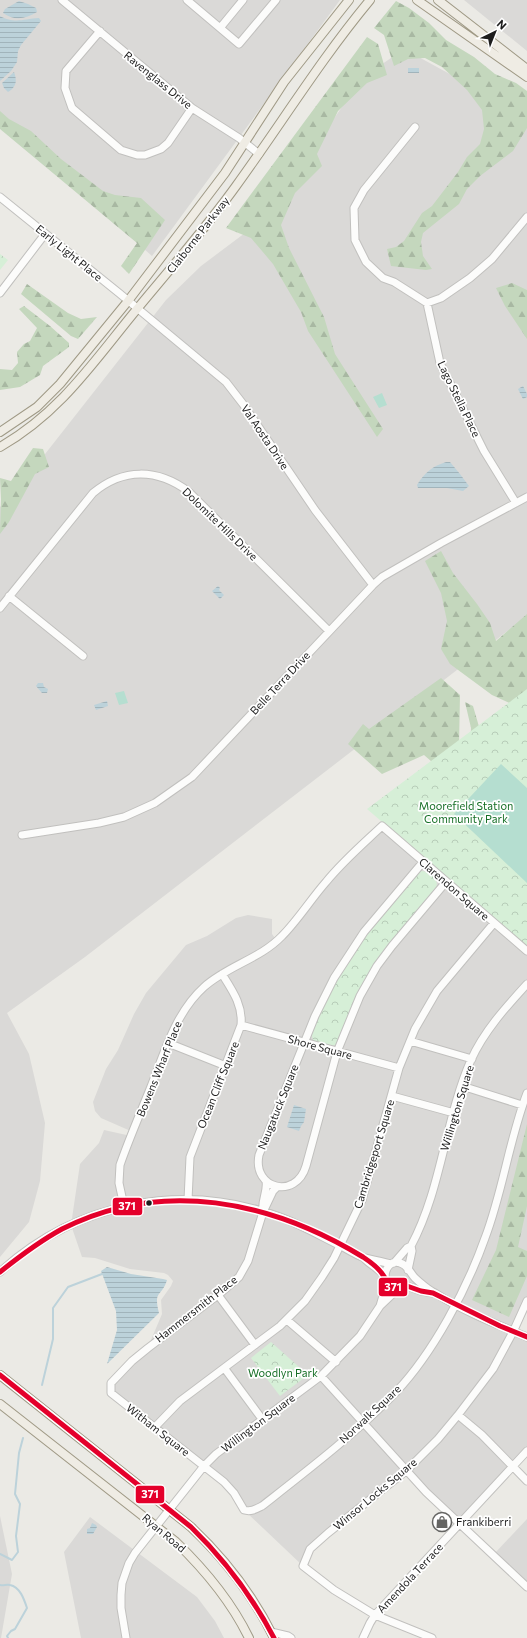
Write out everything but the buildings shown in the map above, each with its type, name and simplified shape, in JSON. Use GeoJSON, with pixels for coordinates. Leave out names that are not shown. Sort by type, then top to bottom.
{"type":"FeatureCollection","features":[{"type":"Feature","properties":{"kind":"main road","name":"Claiborne Parkway"},"geometry":{"type":"LineString","coordinates":[[0,432],[37,407],[60,384],[128,301],[205,201],[245,144],[284,82],[349,0]]}},
{"type":"Feature","properties":{"kind":"main road","name":"Claiborne Parkway"},"geometry":{"type":"LineString","coordinates":[[0,447],[28,429],[54,408],[99,358],[212,217],[259,154],[320,64],[370,0]]}},
{"type":"Feature","properties":{"kind":"main road"},"geometry":{"type":"LineString","coordinates":[[417,0],[527,77]]}},
{"type":"Feature","properties":{"kind":"main road"},"geometry":{"type":"LineString","coordinates":[[438,0],[527,69]]}},
{"type":"Feature","properties":{"kind":"main road","name":"Ryan Road"},"geometry":{"type":"LineString","coordinates":[[0,1375],[191,1527],[223,1560],[253,1600],[272,1635]]}},
{"type":"Feature","properties":{"kind":"main road","name":"Ryan Road"},"geometry":{"type":"LineString","coordinates":[[0,1404],[176,1542],[221,1592],[249,1638]]}},
{"type":"Feature","properties":{"kind":"street","name":"Ravenglass Drive"},"geometry":{"type":"LineString","coordinates":[[62,0],[192,108],[259,154]]}},
{"type":"Feature","properties":{"kind":"street"},"geometry":{"type":"LineString","coordinates":[[187,0],[239,44],[276,0]]}},
{"type":"Feature","properties":{"kind":"street"},"geometry":{"type":"LineString","coordinates":[[220,28],[243,0]]}},
{"type":"Feature","properties":{"kind":"street"},"geometry":{"type":"LineString","coordinates":[[100,31],[66,71],[65,88],[72,108],[121,150],[137,155],[145,155],[161,149],[168,143],[192,108]]}},
{"type":"Feature","properties":{"kind":"street"},"geometry":{"type":"LineString","coordinates":[[415,127],[364,190],[354,208],[355,240],[366,262],[383,278],[394,282],[427,303],[441,298],[470,278],[492,259],[527,217]]}},
{"type":"Feature","properties":{"kind":"street","name":"Early Light Place"},"geometry":{"type":"LineString","coordinates":[[0,197],[137,309]]}},
{"type":"Feature","properties":{"kind":"street"},"geometry":{"type":"LineString","coordinates":[[0,293],[45,234]]}},
{"type":"Feature","properties":{"kind":"street","name":"Lago Stella Place"},"geometry":{"type":"LineString","coordinates":[[427,303],[440,363],[484,451],[516,502]]}},
{"type":"Feature","properties":{"kind":"street","name":"Val Aosta Drive"},"geometry":{"type":"LineString","coordinates":[[137,309],[220,377],[236,394],[315,510],[373,585]]}},
{"type":"Feature","properties":{"kind":"street","name":"Dolomite Hills Drive"},"geometry":{"type":"LineString","coordinates":[[0,608],[93,493],[105,484],[120,477],[151,474],[172,481],[189,492],[329,631]]}},
{"type":"Feature","properties":{"kind":"street","name":"Belle Terra Drive"},"geometry":{"type":"LineString","coordinates":[[22,835],[99,823],[124,817],[169,795],[192,777],[373,585],[382,578],[441,543],[527,497]]}},
{"type":"Feature","properties":{"kind":"street"},"geometry":{"type":"LineString","coordinates":[[9,596],[83,656]]}},
{"type":"Feature","properties":{"kind":"street","name":"Clarendon Square"},"geometry":{"type":"LineString","coordinates":[[382,826],[527,951]]}},
{"type":"Feature","properties":{"kind":"street","name":"Bowens Wharf Place"},"geometry":{"type":"LineString","coordinates":[[124,1206],[119,1183],[120,1165],[179,1018],[190,1002],[203,988],[222,974],[267,950],[274,944],[290,928],[308,903],[332,875],[382,826]]}},
{"type":"Feature","properties":{"kind":"street","name":"Naugatuck Square"},"geometry":{"type":"LineString","coordinates":[[266,1180],[259,1171],[257,1163],[259,1155],[318,1010],[345,960],[364,932],[423,862]]}},
{"type":"Feature","properties":{"kind":"street"},"geometry":{"type":"LineString","coordinates":[[266,1180],[277,1187],[285,1187],[297,1182],[305,1171],[337,1052],[357,1003],[377,966],[397,938],[446,882]]}},
{"type":"Feature","properties":{"kind":"street","name":"Cambridgeport Square"},"geometry":{"type":"LineString","coordinates":[[155,1427],[180,1401],[225,1369],[287,1320],[305,1301],[322,1277],[340,1246],[364,1196],[399,1068],[410,1041],[422,1017],[438,991],[494,923]]}},
{"type":"Feature","properties":{"kind":"street","name":"Ocean Cliff Square"},"geometry":{"type":"LineString","coordinates":[[188,1200],[190,1158],[241,1025],[242,1016],[235,994],[222,974]]}},
{"type":"Feature","properties":{"kind":"street","name":"Willington Square"},"geometry":{"type":"LineString","coordinates":[[393,1263],[407,1248],[411,1246],[427,1211],[454,1113],[472,1059],[494,1023],[527,984]]}},
{"type":"Feature","properties":{"kind":"street","name":"Shore Square"},"geometry":{"type":"LineString","coordinates":[[241,1025],[399,1068]]}},
{"type":"Feature","properties":{"kind":"street"},"geometry":{"type":"LineString","coordinates":[[410,1041],[472,1059]]}},
{"type":"Feature","properties":{"kind":"street"},"geometry":{"type":"LineString","coordinates":[[168,1043],[226,1066]]}},
{"type":"Feature","properties":{"kind":"street"},"geometry":{"type":"LineString","coordinates":[[462,1086],[522,1105]]}},
{"type":"Feature","properties":{"kind":"street","name":"Norwalk Square"},"geometry":{"type":"LineString","coordinates":[[204,1466],[230,1488],[244,1510],[255,1510],[364,1423],[396,1391],[418,1365],[436,1337],[455,1304],[473,1267],[486,1237],[522,1105],[527,1093]]}},
{"type":"Feature","properties":{"kind":"street"},"geometry":{"type":"LineString","coordinates":[[392,1096],[454,1113]]}},
{"type":"Feature","properties":{"kind":"street","name":"Hammersmith Place"},"geometry":{"type":"LineString","coordinates":[[263,1212],[262,1203],[267,1186],[266,1180]]}},
{"type":"Feature","properties":{"kind":"street","name":"Hammersmith Place"},"geometry":{"type":"LineString","coordinates":[[111,1394],[111,1383],[132,1361],[236,1280],[245,1268],[263,1212],[273,1191],[277,1187]]}},
{"type":"Feature","properties":{"kind":"street"},"geometry":{"type":"LineString","coordinates":[[0,1272],[27,1250],[55,1232],[93,1216],[124,1206],[160,1201],[188,1200],[226,1203],[263,1212],[294,1223],[364,1258],[402,1264],[417,1280],[434,1293],[466,1310],[527,1337]]}},
{"type":"Feature","properties":{"kind":"street","name":"Willington Square"},"geometry":{"type":"LineString","coordinates":[[409,1271],[412,1251],[411,1246]]}},
{"type":"Feature","properties":{"kind":"street"},"geometry":{"type":"LineString","coordinates":[[364,1258],[369,1264],[380,1271],[392,1287],[407,1286],[421,1291],[434,1293]]}},
{"type":"Feature","properties":{"kind":"street"},"geometry":{"type":"LineString","coordinates":[[385,1278],[386,1269],[393,1263]]}},
{"type":"Feature","properties":{"kind":"street"},"geometry":{"type":"LineString","coordinates":[[401,1287],[405,1285],[409,1279],[409,1271]]}},
{"type":"Feature","properties":{"kind":"street","name":"Willington Square"},"geometry":{"type":"LineString","coordinates":[[380,1306],[385,1289],[385,1278]]}},
{"type":"Feature","properties":{"kind":"street","name":"Willington Square"},"geometry":{"type":"LineString","coordinates":[[126,1638],[121,1608],[121,1595],[124,1578],[135,1553],[156,1526],[204,1466],[226,1446],[320,1376],[336,1362],[360,1336],[380,1306],[401,1287]]}},
{"type":"Feature","properties":{"kind":"street"},"geometry":{"type":"LineString","coordinates":[[218,1295],[255,1346]]}},
{"type":"Feature","properties":{"kind":"street","name":"Winsor Locks Square"},"geometry":{"type":"LineString","coordinates":[[375,1615],[334,1590],[303,1566],[310,1549],[407,1470],[438,1439],[493,1369],[513,1332],[527,1301]]}},
{"type":"Feature","properties":{"kind":"street"},"geometry":{"type":"LineString","coordinates":[[287,1320],[336,1362]]}},
{"type":"Feature","properties":{"kind":"street"},"geometry":{"type":"LineString","coordinates":[[225,1369],[262,1419]]}},
{"type":"Feature","properties":{"kind":"street"},"geometry":{"type":"LineString","coordinates":[[320,1376],[426,1492],[527,1587]]}},
{"type":"Feature","properties":{"kind":"street","name":"Witham Square"},"geometry":{"type":"LineString","coordinates":[[111,1394],[204,1466]]}},
{"type":"Feature","properties":{"kind":"street"},"geometry":{"type":"LineString","coordinates":[[458,1415],[482,1436],[527,1481]]}},
{"type":"Feature","properties":{"kind":"street","name":"Amendola Terrace"},"geometry":{"type":"LineString","coordinates":[[363,1638],[375,1615],[527,1451]]}},
{"type":"Feature","properties":{"kind":"street"},"geometry":{"type":"LineString","coordinates":[[375,1615],[411,1631],[432,1638]]}},
{"type":"Feature","properties":{"kind":"street"},"geometry":{"type":"LineString","coordinates":[[272,1635],[288,1636],[291,1638]]}},
{"type":"Feature","properties":{"kind":"shaded area"},"geometry":{"type":"Polygon","coordinates":[[[0,0],[340,0],[152,256],[0,122],[0,0]]]}},
{"type":"Feature","properties":{"kind":"shaded area"},"geometry":{"type":"Polygon","coordinates":[[[464,0],[527,0],[527,51],[464,0]]]}},
{"type":"Feature","properties":{"kind":"shaded area"},"geometry":{"type":"Polygon","coordinates":[[[404,49],[490,96],[527,122],[527,616],[85,957],[7,1013],[29,1054],[45,1123],[40,1181],[29,1222],[0,1257],[0,507],[16,491],[166,300],[201,266],[265,218],[362,78],[404,49]]]}},
{"type":"Feature","properties":{"kind":"shaded area"},"geometry":{"type":"Polygon","coordinates":[[[382,826],[527,951],[527,1301],[513,1331],[527,1337],[527,1451],[460,1524],[406,1470],[310,1549],[303,1566],[244,1510],[234,1493],[111,1393],[111,1383],[148,1347],[162,1314],[161,1300],[173,1281],[164,1273],[130,1269],[95,1258],[82,1257],[71,1225],[80,1164],[99,1143],[104,1130],[131,1136],[133,1132],[101,1118],[95,1111],[93,1102],[106,1069],[118,1050],[134,1014],[146,993],[186,945],[207,936],[236,918],[248,915],[272,919],[272,934],[277,941],[308,903],[382,826]]]}},
{"type":"Feature","properties":{"kind":"shaded area"},"geometry":{"type":"Polygon","coordinates":[[[0,1516],[12,1574],[1,1638],[0,1638],[0,1516]]]}},
{"type":"Feature","properties":{"kind":"shaded area"},"geometry":{"type":"Polygon","coordinates":[[[90,1517],[197,1597],[215,1621],[224,1638],[81,1638],[64,1552],[90,1517]]]}},
{"type":"Feature","properties":{"kind":"shaded area"},"geometry":{"type":"Polygon","coordinates":[[[527,1519],[527,1583],[495,1553],[527,1519]]]}},
{"type":"Feature","properties":{"kind":"green space"},"geometry":{"type":"Polygon","coordinates":[[[396,1],[409,8],[429,23],[446,40],[474,57],[495,74],[516,83],[527,91],[527,128],[513,151],[480,176],[467,189],[459,204],[423,233],[421,242],[423,256],[432,269],[426,270],[391,266],[387,249],[396,247],[404,241],[422,213],[432,206],[458,172],[467,157],[480,144],[484,129],[482,110],[467,90],[442,67],[425,58],[408,59],[394,66],[384,35],[374,28],[396,1]]]}},
{"type":"Feature","properties":{"kind":"green space"},"geometry":{"type":"Polygon","coordinates":[[[367,37],[378,44],[387,75],[367,83],[338,111],[317,154],[322,166],[295,193],[281,225],[289,248],[324,317],[335,354],[383,429],[377,437],[308,331],[301,312],[273,264],[251,238],[226,228],[367,37]]]}},
{"type":"Feature","properties":{"kind":"green space"},"geometry":{"type":"Polygon","coordinates":[[[0,111],[9,119],[31,131],[61,159],[103,191],[115,195],[141,198],[165,220],[129,274],[121,266],[137,243],[0,129],[0,111]]]}},
{"type":"Feature","properties":{"kind":"green space"},"geometry":{"type":"Polygon","coordinates":[[[0,254],[8,260],[0,270],[0,254]]]}},
{"type":"Feature","properties":{"kind":"green space"},"geometry":{"type":"Polygon","coordinates":[[[512,283],[527,290],[527,339],[505,306],[496,288],[512,283]]]}},
{"type":"Feature","properties":{"kind":"green space"},"geometry":{"type":"Polygon","coordinates":[[[27,284],[68,313],[81,319],[97,317],[78,339],[71,336],[21,294],[27,284]]]}},
{"type":"Feature","properties":{"kind":"green space"},"geometry":{"type":"Polygon","coordinates":[[[24,306],[69,343],[69,347],[43,366],[40,375],[20,387],[0,390],[0,369],[12,370],[18,363],[17,352],[24,344],[30,341],[37,328],[19,309],[24,306]]]}},
{"type":"Feature","properties":{"kind":"green space"},"geometry":{"type":"Polygon","coordinates":[[[382,393],[387,405],[379,408],[373,397],[382,393]]]}},
{"type":"Feature","properties":{"kind":"green space"},"geometry":{"type":"Polygon","coordinates":[[[33,448],[43,449],[49,467],[35,474],[9,522],[0,534],[0,478],[11,481],[33,448]]]}},
{"type":"Feature","properties":{"kind":"green space"},"geometry":{"type":"Polygon","coordinates":[[[441,551],[453,573],[490,623],[496,641],[527,614],[527,711],[492,695],[450,664],[441,649],[447,621],[441,593],[425,561],[441,551]]]}},
{"type":"Feature","properties":{"kind":"green space"},"geometry":{"type":"Polygon","coordinates":[[[441,678],[460,695],[459,746],[446,774],[424,755],[382,774],[348,744],[363,724],[369,729],[441,678]]]}},
{"type":"Feature","properties":{"kind":"green space","name":"Moorefield Station Community Park"},"geometry":{"type":"Polygon","coordinates":[[[527,689],[527,946],[367,809],[527,689]]]}},
{"type":"Feature","properties":{"kind":"green space"},"geometry":{"type":"Polygon","coordinates":[[[124,691],[128,703],[119,705],[115,693],[124,691]]]}},
{"type":"Feature","properties":{"kind":"green space"},"geometry":{"type":"Polygon","coordinates":[[[465,702],[473,706],[480,730],[470,751],[471,728],[465,702]]]}},
{"type":"Feature","properties":{"kind":"green space"},"geometry":{"type":"Polygon","coordinates":[[[501,764],[527,788],[527,883],[454,814],[501,764]]]}},
{"type":"Feature","properties":{"kind":"green space"},"geometry":{"type":"Polygon","coordinates":[[[419,871],[430,873],[435,878],[437,885],[436,889],[361,989],[336,1045],[324,1045],[313,1040],[311,1033],[315,1023],[348,959],[373,925],[419,871]]]}},
{"type":"Feature","properties":{"kind":"green space"},"geometry":{"type":"Polygon","coordinates":[[[527,1124],[527,1206],[518,1247],[527,1251],[527,1276],[509,1317],[472,1300],[496,1250],[527,1124]]]}},
{"type":"Feature","properties":{"kind":"green space","name":"Woodlyn Park"},"geometry":{"type":"Polygon","coordinates":[[[271,1342],[308,1375],[280,1396],[251,1358],[271,1342]]]}},
{"type":"Feature","properties":{"kind":"water"},"geometry":{"type":"Polygon","coordinates":[[[19,1],[36,8],[37,12],[24,18],[11,17],[3,13],[5,9],[19,1]]]}},
{"type":"Feature","properties":{"kind":"water"},"geometry":{"type":"Polygon","coordinates":[[[0,16],[10,20],[39,18],[41,21],[21,45],[18,51],[17,62],[11,71],[0,81],[0,16]]]}},
{"type":"Feature","properties":{"kind":"water"},"geometry":{"type":"Polygon","coordinates":[[[408,68],[419,68],[419,73],[408,73],[408,68]]]}},
{"type":"Feature","properties":{"kind":"water"},"geometry":{"type":"Polygon","coordinates":[[[14,72],[16,83],[15,86],[8,92],[2,83],[14,72]]]}},
{"type":"Feature","properties":{"kind":"water"},"geometry":{"type":"Polygon","coordinates":[[[523,386],[527,397],[523,399],[518,389],[523,386]]]}},
{"type":"Feature","properties":{"kind":"water"},"geometry":{"type":"Polygon","coordinates":[[[446,462],[450,462],[469,486],[463,491],[447,488],[418,488],[417,485],[426,474],[433,468],[446,462]]]}},
{"type":"Feature","properties":{"kind":"water"},"geometry":{"type":"Polygon","coordinates":[[[218,586],[220,588],[219,590],[224,595],[220,599],[212,591],[218,586]]]}},
{"type":"Feature","properties":{"kind":"water"},"geometry":{"type":"Polygon","coordinates":[[[38,683],[43,683],[44,687],[48,689],[47,693],[42,693],[36,686],[38,683]]]}},
{"type":"Feature","properties":{"kind":"water"},"geometry":{"type":"Polygon","coordinates":[[[107,701],[108,706],[96,710],[94,705],[107,701]]]}},
{"type":"Feature","properties":{"kind":"water"},"geometry":{"type":"Polygon","coordinates":[[[294,1105],[306,1109],[304,1122],[299,1131],[287,1127],[294,1105]]]}},
{"type":"Feature","properties":{"kind":"water"},"geometry":{"type":"Polygon","coordinates":[[[107,1267],[131,1274],[167,1280],[159,1294],[157,1301],[159,1313],[107,1364],[117,1330],[116,1311],[101,1271],[107,1267]]]}},
{"type":"Feature","properties":{"kind":"water"},"geometry":{"type":"Polygon","coordinates":[[[92,1523],[97,1527],[93,1534],[87,1534],[87,1529],[90,1528],[92,1523]]]}},
{"type":"Feature","properties":{"kind":"waterway"},"geometry":{"type":"LineString","coordinates":[[42,1385],[53,1339],[53,1308],[68,1287],[102,1274]]}},
{"type":"Feature","properties":{"kind":"waterway"},"geometry":{"type":"LineString","coordinates":[[0,1554],[12,1560],[18,1552],[16,1536],[20,1504],[15,1494],[19,1453],[23,1438]]}},
{"type":"Feature","properties":{"kind":"waterway"},"geometry":{"type":"LineString","coordinates":[[0,1585],[10,1585],[16,1588],[21,1594],[27,1608],[15,1629],[7,1636],[8,1638]]}},
{"type":"Feature","properties":{"kind":"transit line","name":"371"},"geometry":{"type":"LineString","coordinates":[[0,1272],[30,1249],[62,1229],[100,1213],[138,1204],[177,1201],[216,1203],[254,1210],[291,1222],[328,1238],[363,1257],[381,1272],[392,1287],[407,1286],[433,1293],[500,1326],[527,1337]]}},
{"type":"Feature","properties":{"kind":"transit line","name":"371"},"geometry":{"type":"LineString","coordinates":[[0,1375],[191,1527],[215,1552],[237,1579],[257,1608],[274,1638]]}},
{"type":"Feature","properties":{"kind":"place","name":"Frankiberri"},"geometry":{"type":"Point","coordinates":[442,1522]}}]}
